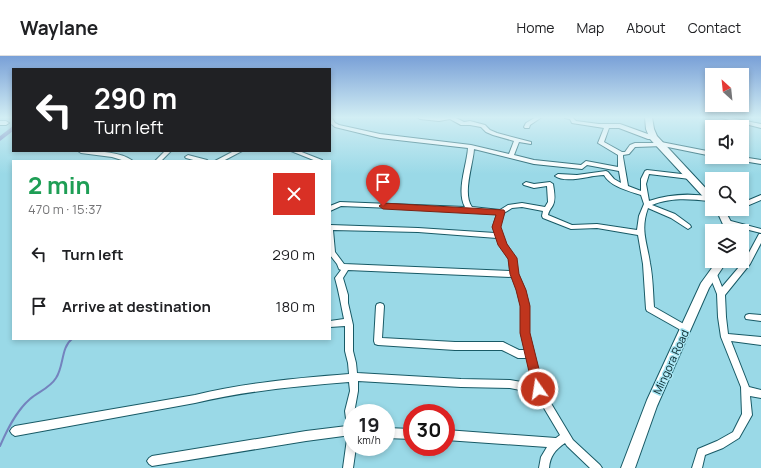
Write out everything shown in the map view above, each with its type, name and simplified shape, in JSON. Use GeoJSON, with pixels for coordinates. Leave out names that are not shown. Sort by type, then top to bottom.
{"type":"FeatureCollection","features":[{"type":"Feature","properties":{"kind":"highway"},"geometry":{"type":"LineString","coordinates":[[653,137],[705,193]]}},
{"type":"Feature","properties":{"kind":"highway","name":"Mingora Road"},"geometry":{"type":"LineString","coordinates":[[628,468],[648,411],[706,286],[717,268]]}},
{"type":"Feature","properties":{"kind":"street"},"geometry":{"type":"LineString","coordinates":[[382,136],[471,147],[527,161],[552,165],[582,167],[586,163],[606,170],[610,180],[633,191],[644,194]]}},
{"type":"Feature","properties":{"kind":"street"},"geometry":{"type":"LineString","coordinates":[[505,136],[529,143]]}},
{"type":"Feature","properties":{"kind":"street"},"geometry":{"type":"LineString","coordinates":[[603,136],[600,142],[621,154],[628,153],[632,146],[635,145],[661,145],[705,153]]}},
{"type":"Feature","properties":{"kind":"street"},"geometry":{"type":"LineString","coordinates":[[646,136],[653,137]]}},
{"type":"Feature","properties":{"kind":"street"},"geometry":{"type":"LineString","coordinates":[[511,156],[517,140]]}},
{"type":"Feature","properties":{"kind":"street"},"geometry":{"type":"LineString","coordinates":[[470,210],[466,206],[465,197],[471,147]]}},
{"type":"Feature","properties":{"kind":"street"},"geometry":{"type":"LineString","coordinates":[[86,152],[114,155],[127,160]]}},
{"type":"Feature","properties":{"kind":"street"},"geometry":{"type":"LineString","coordinates":[[159,160],[167,152]]}},
{"type":"Feature","properties":{"kind":"street"},"geometry":{"type":"LineString","coordinates":[[220,160],[237,152]]}},
{"type":"Feature","properties":{"kind":"street"},"geometry":{"type":"LineString","coordinates":[[297,152],[319,160]]}},
{"type":"Feature","properties":{"kind":"street"},"geometry":{"type":"LineString","coordinates":[[621,154],[620,164],[623,170],[625,187]]}},
{"type":"Feature","properties":{"kind":"street"},"geometry":{"type":"LineString","coordinates":[[188,157],[201,160]]}},
{"type":"Feature","properties":{"kind":"street"},"geometry":{"type":"LineString","coordinates":[[749,160],[761,162]]}},
{"type":"Feature","properties":{"kind":"street"},"geometry":{"type":"LineString","coordinates":[[558,176],[571,178],[606,170],[623,170]]}},
{"type":"Feature","properties":{"kind":"street"},"geometry":{"type":"LineString","coordinates":[[647,205],[644,194],[644,176],[647,172],[690,177]]}},
{"type":"Feature","properties":{"kind":"street"},"geometry":{"type":"LineString","coordinates":[[526,184],[533,187],[550,184],[552,192],[550,207],[546,210],[545,216],[571,227],[597,226],[641,233]]}},
{"type":"Feature","properties":{"kind":"street"},"geometry":{"type":"LineString","coordinates":[[686,329],[650,309],[647,264],[641,233],[642,216],[647,205],[659,199],[675,196],[705,199]]}},
{"type":"Feature","properties":{"kind":"street"},"geometry":{"type":"LineString","coordinates":[[749,203],[761,197]]}},
{"type":"Feature","properties":{"kind":"street"},"geometry":{"type":"LineString","coordinates":[[331,208],[340,204],[501,212]]}},
{"type":"Feature","properties":{"kind":"street"},"geometry":{"type":"LineString","coordinates":[[546,210],[532,206],[519,205],[504,208],[501,212],[496,227],[503,245],[512,258],[514,274],[521,290],[525,306],[525,333],[538,389],[570,443],[597,468]]}},
{"type":"Feature","properties":{"kind":"street"},"geometry":{"type":"LineString","coordinates":[[647,205],[673,216],[688,227]]}},
{"type":"Feature","properties":{"kind":"street"},"geometry":{"type":"LineString","coordinates":[[725,219],[761,231]]}},
{"type":"Feature","properties":{"kind":"street"},"geometry":{"type":"LineString","coordinates":[[331,228],[418,230],[500,236]]}},
{"type":"Feature","properties":{"kind":"street"},"geometry":{"type":"LineString","coordinates":[[721,294],[748,262],[760,239]]}},
{"type":"Feature","properties":{"kind":"street"},"geometry":{"type":"LineString","coordinates":[[331,240],[332,253],[340,263],[341,267],[514,274]]}},
{"type":"Feature","properties":{"kind":"street"},"geometry":{"type":"LineString","coordinates":[[346,267],[339,278],[344,295],[348,322],[354,391],[351,404]]}},
{"type":"Feature","properties":{"kind":"street"},"geometry":{"type":"LineString","coordinates":[[697,468],[701,452],[720,445],[736,435],[747,415],[745,390],[725,338],[721,294],[713,274]]}},
{"type":"Feature","properties":{"kind":"street"},"geometry":{"type":"LineString","coordinates":[[380,306],[378,341],[455,346],[502,346],[518,354],[530,354]]}},
{"type":"Feature","properties":{"kind":"street"},"geometry":{"type":"LineString","coordinates":[[749,317],[761,318]]}},
{"type":"Feature","properties":{"kind":"street"},"geometry":{"type":"LineString","coordinates":[[331,324],[348,322]]}},
{"type":"Feature","properties":{"kind":"street"},"geometry":{"type":"LineString","coordinates":[[725,338],[761,341]]}},
{"type":"Feature","properties":{"kind":"street"},"geometry":{"type":"LineString","coordinates":[[15,431],[195,399],[220,393],[286,383],[352,378],[510,384],[538,389]]}},
{"type":"Feature","properties":{"kind":"street"},"geometry":{"type":"LineString","coordinates":[[745,390],[761,394]]}},
{"type":"Feature","properties":{"kind":"street"},"geometry":{"type":"LineString","coordinates":[[152,461],[343,431]]}},
{"type":"Feature","properties":{"kind":"street"},"geometry":{"type":"LineString","coordinates":[[455,436],[557,444]]}},
{"type":"Feature","properties":{"kind":"street"},"geometry":{"type":"LineString","coordinates":[[544,468],[545,457],[566,436]]}},
{"type":"Feature","properties":{"kind":"street"},"geometry":{"type":"LineString","coordinates":[[348,468],[350,456]]}},
{"type":"Feature","properties":{"kind":"waterway"},"geometry":{"type":"LineString","coordinates":[[0,139],[3,136]]}},
{"type":"Feature","properties":{"kind":"waterway"},"geometry":{"type":"LineString","coordinates":[[0,446],[20,409],[56,378],[59,373],[64,352],[68,342],[71,340]]}},
{"type":"Feature","properties":{"kind":"route"},"geometry":{"type":"LineString","coordinates":[[383,206],[501,212],[496,227],[503,245],[512,258],[514,274],[521,290],[525,306],[525,333],[538,389]]}}]}
